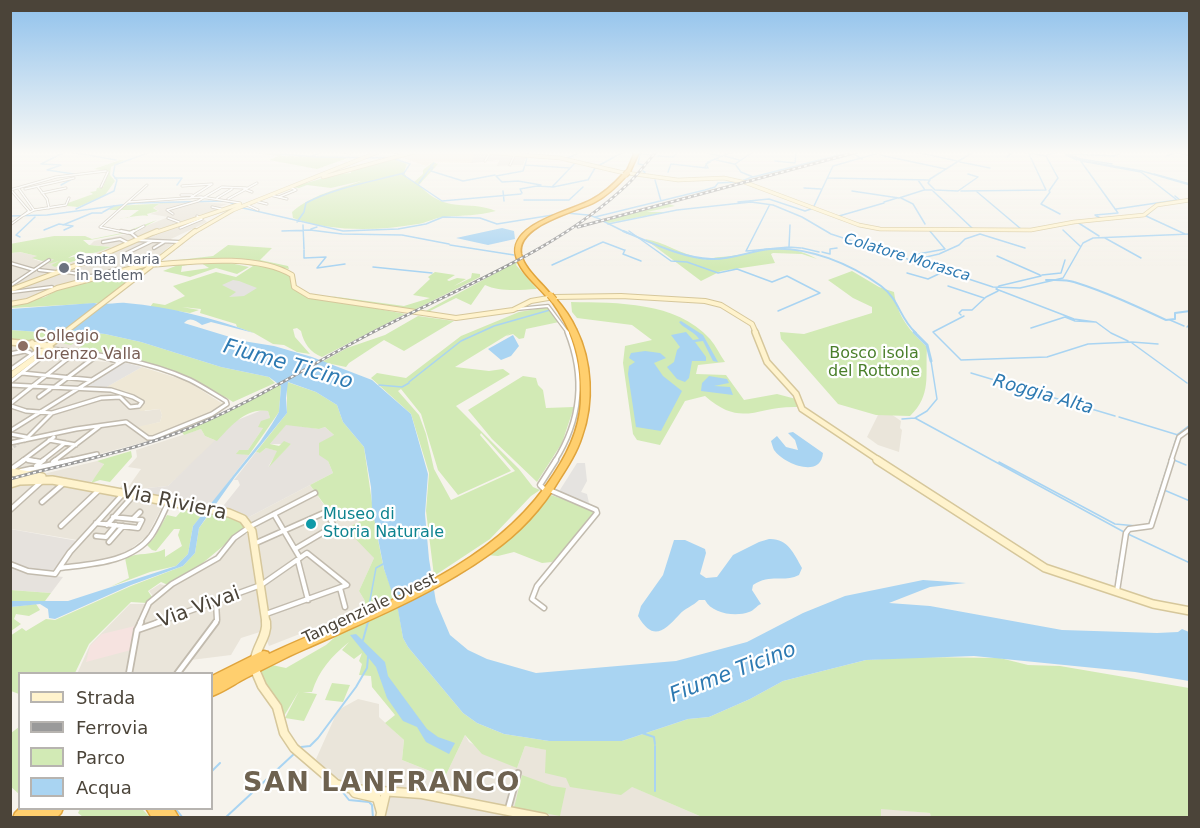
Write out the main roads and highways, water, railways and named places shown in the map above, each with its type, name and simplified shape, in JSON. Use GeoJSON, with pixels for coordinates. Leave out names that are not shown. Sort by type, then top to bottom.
{"type":"FeatureCollection","features":[{"type":"Feature","properties":{"kind":"highway","name":"Tangenziale Ovest"},"geometry":{"type":"LineString","coordinates":[[213,687],[294,646],[426,589],[465,565],[523,517],[557,480],[572,453],[584,418],[586,393],[580,345],[572,325],[519,257],[517,246],[531,228],[563,215],[609,191]]}},
{"type":"Feature","properties":{"kind":"highway"},"geometry":{"type":"LineString","coordinates":[[213,682],[294,646]]}},
{"type":"Feature","properties":{"kind":"highway"},"geometry":{"type":"LineString","coordinates":[[213,694],[294,646]]}},
{"type":"Feature","properties":{"kind":"water"},"geometry":{"type":"Polygon","coordinates":[[[502,228],[514,231],[515,239],[488,245],[456,238],[502,228]]]}},
{"type":"Feature","properties":{"kind":"water","name":"Fiume Ticino"},"geometry":{"type":"Polygon","coordinates":[[[126,303],[159,307],[207,318],[254,333],[211,322],[202,325],[191,320],[184,323],[243,341],[274,346],[312,357],[372,380],[411,414],[428,474],[425,514],[436,602],[450,635],[468,650],[487,659],[536,673],[676,661],[747,642],[803,613],[845,596],[923,580],[966,583],[930,587],[889,603],[930,606],[1062,630],[1157,633],[1178,632],[1182,629],[1189,632],[1189,681],[1135,672],[974,656],[866,660],[783,681],[709,717],[688,719],[622,741],[549,741],[504,734],[477,723],[463,713],[408,647],[403,638],[398,610],[384,569],[372,508],[364,447],[343,422],[337,405],[316,392],[288,382],[287,413],[235,477],[199,528],[195,553],[183,566],[131,585],[55,619],[49,618],[48,609],[40,604],[11,607],[10,601],[68,601],[176,566],[188,554],[193,526],[260,442],[279,412],[281,386],[269,377],[221,367],[141,342],[105,334],[67,330],[55,333],[11,330],[11,309],[126,303]]]}},
{"type":"Feature","properties":{"kind":"water"},"geometry":{"type":"Polygon","coordinates":[[[681,321],[703,335],[718,362],[713,361],[703,341],[695,342],[706,357],[706,361],[692,361],[689,378],[685,382],[677,379],[667,367],[674,362],[680,347],[671,335],[686,332],[693,340],[699,339],[679,322],[681,321]]]}},
{"type":"Feature","properties":{"kind":"water"},"geometry":{"type":"Polygon","coordinates":[[[513,335],[519,346],[511,356],[501,360],[488,349],[513,335]]]}},
{"type":"Feature","properties":{"kind":"water"},"geometry":{"type":"Polygon","coordinates":[[[645,351],[660,353],[666,358],[654,363],[663,376],[682,391],[661,431],[636,427],[628,374],[629,366],[635,362],[629,358],[631,353],[645,351]]]}},
{"type":"Feature","properties":{"kind":"water"},"geometry":{"type":"Polygon","coordinates":[[[709,376],[727,379],[729,383],[714,386],[730,387],[733,395],[701,391],[702,383],[709,376]]]}},
{"type":"Feature","properties":{"kind":"water"},"geometry":{"type":"Polygon","coordinates":[[[793,432],[823,453],[821,461],[809,467],[801,466],[786,460],[774,450],[771,441],[777,436],[786,447],[798,450],[795,440],[788,433],[793,432]]]}},
{"type":"Feature","properties":{"kind":"water"},"geometry":{"type":"Polygon","coordinates":[[[769,539],[785,544],[793,552],[802,568],[799,575],[759,581],[753,585],[752,590],[761,604],[753,610],[738,614],[725,613],[708,605],[705,600],[699,600],[659,631],[649,629],[643,624],[638,616],[641,606],[663,575],[674,540],[685,540],[705,549],[700,574],[706,578],[717,577],[733,555],[769,539]]]}},
{"type":"Feature","properties":{"kind":"water"},"geometry":{"type":"Polygon","coordinates":[[[356,634],[385,662],[388,676],[427,729],[438,737],[455,743],[449,754],[426,742],[417,727],[403,721],[387,698],[376,667],[350,635],[356,634]]]}},
{"type":"Feature","properties":{"kind":"waterway"},"geometry":{"type":"LineString","coordinates":[[76,209],[114,191]]}},
{"type":"Feature","properties":{"kind":"waterway"},"geometry":{"type":"LineString","coordinates":[[298,221],[304,212],[306,203],[337,191]]}},
{"type":"Feature","properties":{"kind":"waterway"},"geometry":{"type":"LineString","coordinates":[[427,191],[442,201],[503,196]]}},
{"type":"Feature","properties":{"kind":"waterway"},"geometry":{"type":"LineString","coordinates":[[503,191],[503,196]]}},
{"type":"Feature","properties":{"kind":"waterway"},"geometry":{"type":"LineString","coordinates":[[524,200],[569,200],[579,191]]}},
{"type":"Feature","properties":{"kind":"waterway"},"geometry":{"type":"LineString","coordinates":[[658,191],[661,201]]}},
{"type":"Feature","properties":{"kind":"waterway"},"geometry":{"type":"LineString","coordinates":[[661,201],[702,191]]}},
{"type":"Feature","properties":{"kind":"waterway"},"geometry":{"type":"LineString","coordinates":[[814,206],[821,191]]}},
{"type":"Feature","properties":{"kind":"waterway"},"geometry":{"type":"LineString","coordinates":[[852,191],[899,198],[922,191]]}},
{"type":"Feature","properties":{"kind":"waterway"},"geometry":{"type":"LineString","coordinates":[[933,191],[972,228]]}},
{"type":"Feature","properties":{"kind":"waterway"},"geometry":{"type":"LineString","coordinates":[[950,191],[959,191]]}},
{"type":"Feature","properties":{"kind":"waterway"},"geometry":{"type":"LineString","coordinates":[[961,191],[992,191]]}},
{"type":"Feature","properties":{"kind":"waterway"},"geometry":{"type":"LineString","coordinates":[[976,191],[1021,229]]}},
{"type":"Feature","properties":{"kind":"waterway"},"geometry":{"type":"LineString","coordinates":[[1100,218],[1095,215],[1118,213],[1102,191]]}},
{"type":"Feature","properties":{"kind":"waterway"},"geometry":{"type":"LineString","coordinates":[[1116,209],[1177,200],[1165,191]]}},
{"type":"Feature","properties":{"kind":"waterway"},"geometry":{"type":"LineString","coordinates":[[1050,192],[1041,204],[1060,214]]}},
{"type":"Feature","properties":{"kind":"waterway"},"geometry":{"type":"LineString","coordinates":[[503,196],[521,194]]}},
{"type":"Feature","properties":{"kind":"waterway"},"geometry":{"type":"LineString","coordinates":[[503,196],[504,201]]}},
{"type":"Feature","properties":{"kind":"waterway"},"geometry":{"type":"LineString","coordinates":[[1175,196],[1180,200]]}},
{"type":"Feature","properties":{"kind":"waterway"},"geometry":{"type":"LineString","coordinates":[[884,202],[897,198]]}},
{"type":"Feature","properties":{"kind":"waterway"},"geometry":{"type":"LineString","coordinates":[[901,198],[913,204],[925,224]]}},
{"type":"Feature","properties":{"kind":"waterway"},"geometry":{"type":"LineString","coordinates":[[738,202],[769,199],[805,211],[811,209]]}},
{"type":"Feature","properties":{"kind":"waterway"},"geometry":{"type":"LineString","coordinates":[[10,216],[47,215],[136,203],[223,201]]}},
{"type":"Feature","properties":{"kind":"waterway"},"geometry":{"type":"LineString","coordinates":[[595,217],[661,201]]}},
{"type":"Feature","properties":{"kind":"waterway"},"geometry":{"type":"LineString","coordinates":[[229,202],[243,208],[298,221]]}},
{"type":"Feature","properties":{"kind":"waterway","name":"Colatore Morasca"},"geometry":{"type":"LineString","coordinates":[[608,224],[677,210],[751,202],[773,205],[802,217],[831,234],[945,271]]}},
{"type":"Feature","properties":{"kind":"waterway"},"geometry":{"type":"LineString","coordinates":[[839,216],[884,203]]}},
{"type":"Feature","properties":{"kind":"waterway"},"geometry":{"type":"LineString","coordinates":[[103,212],[114,206]]}},
{"type":"Feature","properties":{"kind":"waterway"},"geometry":{"type":"LineString","coordinates":[[746,251],[769,206]]}},
{"type":"Feature","properties":{"kind":"waterway"},"geometry":{"type":"LineString","coordinates":[[1155,208],[1146,216],[1185,234]]}},
{"type":"Feature","properties":{"kind":"waterway"},"geometry":{"type":"LineString","coordinates":[[64,225],[92,213],[102,213]]}},
{"type":"Feature","properties":{"kind":"waterway"},"geometry":{"type":"LineString","coordinates":[[566,213],[588,215]]}},
{"type":"Feature","properties":{"kind":"waterway"},"geometry":{"type":"LineString","coordinates":[[298,221],[343,231],[398,229],[426,224],[443,217],[480,218],[497,224],[559,214]]}},
{"type":"Feature","properties":{"kind":"waterway"},"geometry":{"type":"LineString","coordinates":[[589,215],[600,219]]}},
{"type":"Feature","properties":{"kind":"waterway"},"geometry":{"type":"LineString","coordinates":[[20,237],[16,235],[35,217]]}},
{"type":"Feature","properties":{"kind":"waterway","name":"Colatore Morasca"},"geometry":{"type":"LineString","coordinates":[[601,220],[623,231]]}},
{"type":"Feature","properties":{"kind":"waterway"},"geometry":{"type":"LineString","coordinates":[[1077,222],[1099,236]]}},
{"type":"Feature","properties":{"kind":"waterway"},"geometry":{"type":"LineString","coordinates":[[44,230],[59,224],[64,225]]}},
{"type":"Feature","properties":{"kind":"waterway"},"geometry":{"type":"LineString","coordinates":[[64,225],[73,226],[64,230]]}},
{"type":"Feature","properties":{"kind":"waterway"},"geometry":{"type":"LineString","coordinates":[[303,225],[303,230]]}},
{"type":"Feature","properties":{"kind":"waterway"},"geometry":{"type":"LineString","coordinates":[[789,247],[790,225]]}},
{"type":"Feature","properties":{"kind":"waterway"},"geometry":{"type":"LineString","coordinates":[[311,229],[317,227]]}},
{"type":"Feature","properties":{"kind":"waterway"},"geometry":{"type":"LineString","coordinates":[[282,231],[303,230]]}},
{"type":"Feature","properties":{"kind":"waterway"},"geometry":{"type":"LineString","coordinates":[[303,230],[304,249]]}},
{"type":"Feature","properties":{"kind":"waterway"},"geometry":{"type":"LineString","coordinates":[[303,230],[342,234],[402,235],[449,244]]}},
{"type":"Feature","properties":{"kind":"waterway"},"geometry":{"type":"LineString","coordinates":[[920,261],[918,254],[945,249],[929,230]]}},
{"type":"Feature","properties":{"kind":"waterway"},"geometry":{"type":"LineString","coordinates":[[1063,230],[1080,246]]}},
{"type":"Feature","properties":{"kind":"waterway"},"geometry":{"type":"LineString","coordinates":[[623,231],[666,249],[700,258],[726,258],[770,249],[799,250],[828,258],[869,278],[887,291],[916,333]]}},
{"type":"Feature","properties":{"kind":"waterway"},"geometry":{"type":"LineString","coordinates":[[623,231],[627,233]]}},
{"type":"Feature","properties":{"kind":"waterway"},"geometry":{"type":"LineString","coordinates":[[629,231],[671,261],[687,262],[718,273],[737,269],[772,282],[787,276],[820,293],[778,311]]}},
{"type":"Feature","properties":{"kind":"waterway"},"geometry":{"type":"LineString","coordinates":[[921,262],[922,258],[939,254],[959,245],[965,239],[980,234],[1025,248]]}},
{"type":"Feature","properties":{"kind":"waterway","name":"Colatore Morasca"},"geometry":{"type":"LineString","coordinates":[[998,287],[1020,288],[1063,278],[1083,243],[1093,238],[1190,234]]}},
{"type":"Feature","properties":{"kind":"waterway"},"geometry":{"type":"LineString","coordinates":[[1105,238],[1141,258]]}},
{"type":"Feature","properties":{"kind":"waterway"},"geometry":{"type":"LineString","coordinates":[[552,265],[603,242],[624,250]]}},
{"type":"Feature","properties":{"kind":"waterway"},"geometry":{"type":"LineString","coordinates":[[450,245],[514,255]]}},
{"type":"Feature","properties":{"kind":"waterway"},"geometry":{"type":"LineString","coordinates":[[747,251],[789,247]]}},
{"type":"Feature","properties":{"kind":"waterway"},"geometry":{"type":"LineString","coordinates":[[789,247],[801,248]]}},
{"type":"Feature","properties":{"kind":"waterway"},"geometry":{"type":"LineString","coordinates":[[802,248],[819,252]]}},
{"type":"Feature","properties":{"kind":"waterway"},"geometry":{"type":"LineString","coordinates":[[822,252],[830,254],[830,249],[837,248]]}},
{"type":"Feature","properties":{"kind":"waterway"},"geometry":{"type":"LineString","coordinates":[[304,250],[304,258],[326,257],[317,268],[345,264]]}},
{"type":"Feature","properties":{"kind":"waterway"},"geometry":{"type":"LineString","coordinates":[[625,250],[623,254],[641,261]]}},
{"type":"Feature","properties":{"kind":"waterway"},"geometry":{"type":"LineString","coordinates":[[997,256],[1040,275]]}},
{"type":"Feature","properties":{"kind":"waterway"},"geometry":{"type":"LineString","coordinates":[[1042,275],[1061,273],[1065,260]]}},
{"type":"Feature","properties":{"kind":"waterway"},"geometry":{"type":"LineString","coordinates":[[373,267],[432,273]]}},
{"type":"Feature","properties":{"kind":"waterway"},"geometry":{"type":"LineString","coordinates":[[907,273],[928,279],[945,271]]}},
{"type":"Feature","properties":{"kind":"waterway","name":"Colatore Morasca"},"geometry":{"type":"LineString","coordinates":[[945,271],[998,287]]}},
{"type":"Feature","properties":{"kind":"waterway"},"geometry":{"type":"LineString","coordinates":[[998,287],[1041,276]]}},
{"type":"Feature","properties":{"kind":"waterway"},"geometry":{"type":"LineString","coordinates":[[1046,280],[1068,280],[1166,320],[1175,319],[1175,313],[1190,311]]}},
{"type":"Feature","properties":{"kind":"waterway"},"geometry":{"type":"LineString","coordinates":[[948,286],[984,298]]}},
{"type":"Feature","properties":{"kind":"waterway"},"geometry":{"type":"LineString","coordinates":[[998,287],[996,289],[1074,319],[1094,322]]}},
{"type":"Feature","properties":{"kind":"waterway"},"geometry":{"type":"LineString","coordinates":[[961,315],[959,313],[962,310],[972,310],[986,297],[998,291]]}},
{"type":"Feature","properties":{"kind":"waterway"},"geometry":{"type":"LineString","coordinates":[[409,382],[461,341],[494,326],[550,310]]}},
{"type":"Feature","properties":{"kind":"waterway"},"geometry":{"type":"LineString","coordinates":[[964,316],[933,332],[961,360],[1047,357],[1088,344],[1132,342],[1158,344]]}},
{"type":"Feature","properties":{"kind":"waterway"},"geometry":{"type":"LineString","coordinates":[[1031,328],[1065,317],[1075,321],[1094,322]]}},
{"type":"Feature","properties":{"kind":"waterway"},"geometry":{"type":"LineString","coordinates":[[1170,320],[1184,326]]}},
{"type":"Feature","properties":{"kind":"waterway"},"geometry":{"type":"LineString","coordinates":[[1094,322],[1128,341]]}},
{"type":"Feature","properties":{"kind":"waterway"},"geometry":{"type":"LineString","coordinates":[[1187,327],[1190,324]]}},
{"type":"Feature","properties":{"kind":"waterway"},"geometry":{"type":"LineString","coordinates":[[914,332],[927,345],[931,361]]}},
{"type":"Feature","properties":{"kind":"waterway"},"geometry":{"type":"LineString","coordinates":[[1132,343],[1187,383]]}},
{"type":"Feature","properties":{"kind":"waterway"},"geometry":{"type":"LineString","coordinates":[[915,418],[927,411],[937,399],[931,361]]}},
{"type":"Feature","properties":{"kind":"waterway","name":"Roggia Alta"},"geometry":{"type":"LineString","coordinates":[[971,373],[1115,416]]}},
{"type":"Feature","properties":{"kind":"waterway"},"geometry":{"type":"LineString","coordinates":[[379,385],[402,387],[409,383]]}},
{"type":"Feature","properties":{"kind":"waterway","name":"Roggia Alta"},"geometry":{"type":"LineString","coordinates":[[1119,417],[1178,435]]}},
{"type":"Feature","properties":{"kind":"waterway"},"geometry":{"type":"LineString","coordinates":[[902,419],[915,418]]}},
{"type":"Feature","properties":{"kind":"waterway"},"geometry":{"type":"LineString","coordinates":[[915,418],[1124,532]]}},
{"type":"Feature","properties":{"kind":"waterway","name":"Roggia Alta"},"geometry":{"type":"LineString","coordinates":[[1178,435],[1190,426]]}},
{"type":"Feature","properties":{"kind":"waterway"},"geometry":{"type":"LineString","coordinates":[[1149,524],[1177,436]]}},
{"type":"Feature","properties":{"kind":"waterway"},"geometry":{"type":"LineString","coordinates":[[1173,464],[1174,460],[1186,465]]}},
{"type":"Feature","properties":{"kind":"waterway"},"geometry":{"type":"LineString","coordinates":[[999,462],[1115,524],[1137,526]]}},
{"type":"Feature","properties":{"kind":"waterway"},"geometry":{"type":"LineString","coordinates":[[1164,490],[1190,501]]}},
{"type":"Feature","properties":{"kind":"waterway"},"geometry":{"type":"LineString","coordinates":[[1117,573],[1125,530]]}},
{"type":"Feature","properties":{"kind":"waterway"},"geometry":{"type":"LineString","coordinates":[[1128,534],[1190,563]]}},
{"type":"Feature","properties":{"kind":"waterway"},"geometry":{"type":"LineString","coordinates":[[368,611],[376,568],[383,564]]}},
{"type":"Feature","properties":{"kind":"waterway"},"geometry":{"type":"LineString","coordinates":[[363,640],[368,622]]}},
{"type":"Feature","properties":{"kind":"waterway"},"geometry":{"type":"LineString","coordinates":[[301,747],[310,746],[318,738],[356,687],[367,668],[368,657]]}},
{"type":"Feature","properties":{"kind":"waterway"},"geometry":{"type":"LineString","coordinates":[[642,733],[654,737],[655,744]]}},
{"type":"Feature","properties":{"kind":"waterway"},"geometry":{"type":"LineString","coordinates":[[655,746],[655,791]]}},
{"type":"Feature","properties":{"kind":"waterway"},"geometry":{"type":"LineString","coordinates":[[225,818],[295,753]]}},
{"type":"Feature","properties":{"kind":"waterway"},"geometry":{"type":"LineString","coordinates":[[213,770],[220,763]]}},
{"type":"Feature","properties":{"kind":"waterway"},"geometry":{"type":"LineString","coordinates":[[341,790],[349,800],[369,802],[372,805],[373,818]]}},
{"type":"Feature","properties":{"kind":"waterway"},"geometry":{"type":"LineString","coordinates":[[177,810],[183,818]]}},
{"type":"Feature","properties":{"kind":"tunnel"},"geometry":{"type":"LineString","coordinates":[[10,450],[20,442]]}},
{"type":"Feature","properties":{"kind":"railway"},"geometry":{"type":"LineString","coordinates":[[10,479],[157,440],[205,422],[364,337],[546,245],[603,206],[620,191]]}},
{"type":"Feature","properties":{"kind":"railway"},"geometry":{"type":"LineString","coordinates":[[578,227],[713,191]]}},
{"type":"Feature","properties":{"kind":"place","name":"Santa Maria in Betlem"},"geometry":{"type":"Point","coordinates":[64,268]}},
{"type":"Feature","properties":{"kind":"place","name":"Collegio Lorenzo Valla"},"geometry":{"type":"Point","coordinates":[23,346]}},
{"type":"Feature","properties":{"kind":"place","name":"Museo di Storia Naturale"},"geometry":{"type":"Point","coordinates":[311,524]}},
{"type":"Feature","properties":{"kind":"district","name":"SAN LANFRANCO"},"geometry":{"type":"Point","coordinates":[382,784]}},
{"type":"Feature","properties":{"kind":"park label","name":"Bosco isola del Rottone"},"geometry":{"type":"Point","coordinates":[874,363]}}]}
